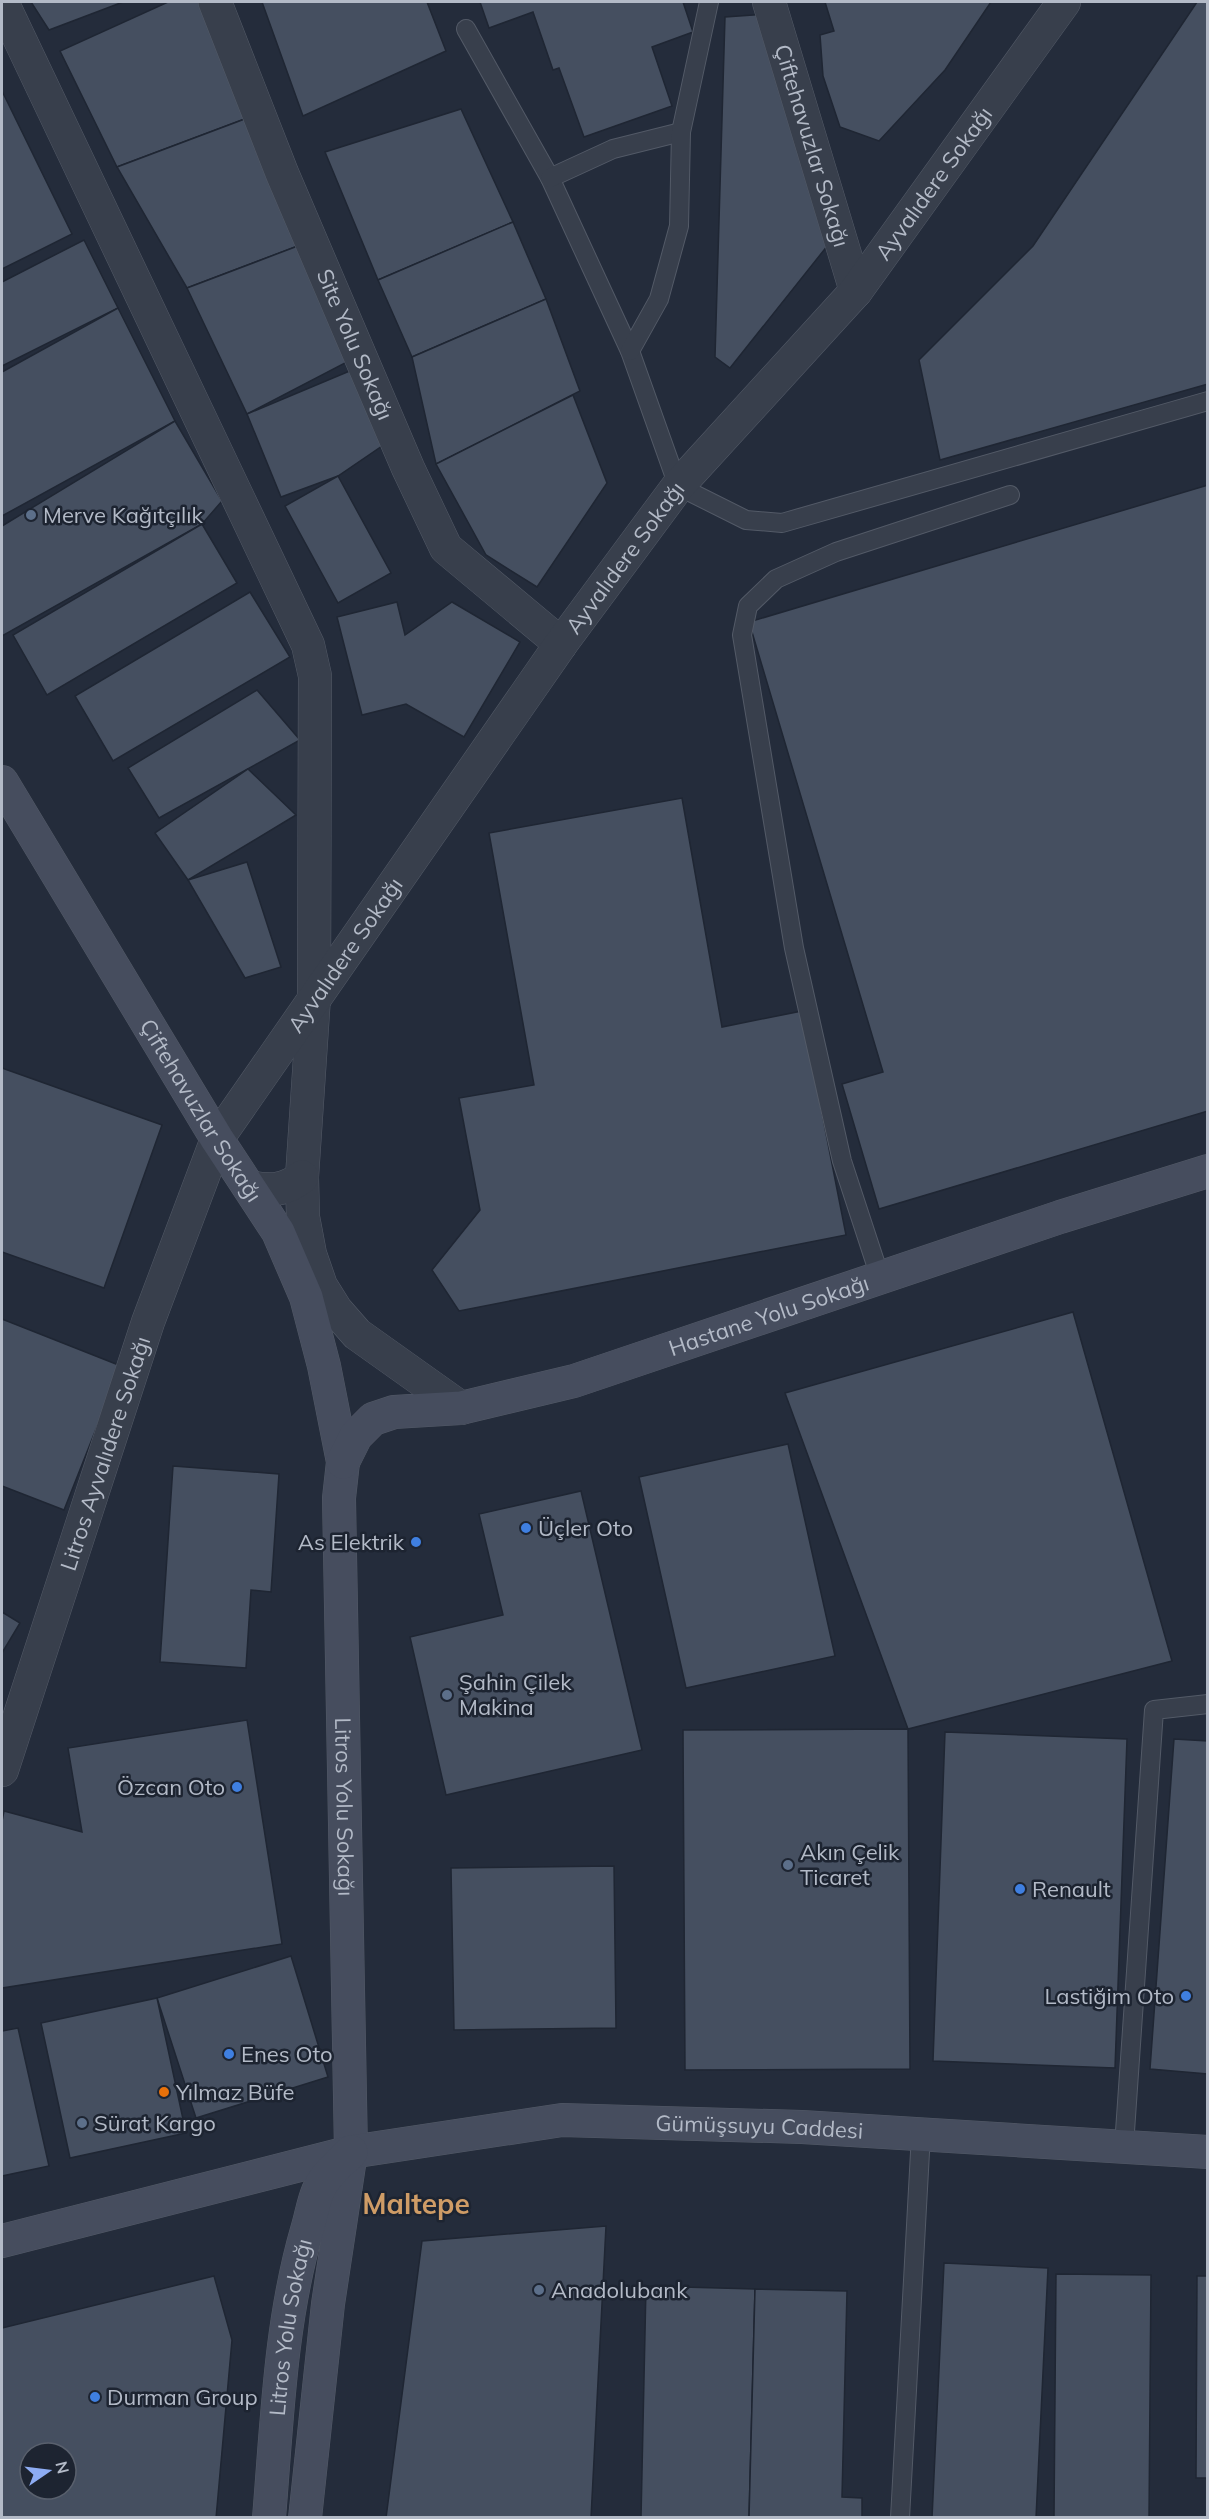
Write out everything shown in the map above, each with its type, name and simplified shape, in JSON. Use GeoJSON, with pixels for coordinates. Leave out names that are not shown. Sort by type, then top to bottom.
{"type":"FeatureCollection","features":[{"type":"Feature","properties":{"kind":"main road","name":"Çiftehavuzlar Sokağı"},"geometry":{"type":"LineString","coordinates":[[2,782],[217,1139],[278,1232],[306,1297],[324,1366],[343,1462]]}},
{"type":"Feature","properties":{"kind":"main road","name":"Hastane Yolu Sokağı"},"geometry":{"type":"LineString","coordinates":[[343,1462],[356,1436],[373,1419],[394,1412],[462,1408],[574,1381],[1060,1216],[1205,1177]]}},
{"type":"Feature","properties":{"kind":"main road","name":"Litros Yolu Sokağı"},"geometry":{"type":"LineString","coordinates":[[305,2517],[328,2304],[351,2152],[339,1498],[343,1462]]}},
{"type":"Feature","properties":{"kind":"main road","name":"Gümüşsuyu Caddesi"},"geometry":{"type":"LineString","coordinates":[[2,2241],[351,2152],[562,2120],[802,2127],[1168,2149]]}},
{"type":"Feature","properties":{"kind":"main road"},"geometry":{"type":"LineString","coordinates":[[1168,2149],[1208,2137]]}},
{"type":"Feature","properties":{"kind":"main road"},"geometry":{"type":"LineString","coordinates":[[1168,2149],[1208,2154]]}},
{"type":"Feature","properties":{"kind":"main road","name":"Litros Yolu Sokağı"},"geometry":{"type":"LineString","coordinates":[[269,2517],[280,2393],[292,2291],[300,2253],[319,2190],[329,2174],[351,2152]]}},
{"type":"Feature","properties":{"kind":"street"},"geometry":{"type":"LineString","coordinates":[[2,2],[308,645],[315,676],[315,997],[303,1177],[303,1217],[310,1254],[321,1286],[336,1310],[357,1334],[462,1408]]}},
{"type":"Feature","properties":{"kind":"street","name":"Site Yolu Sokağı"},"geometry":{"type":"LineString","coordinates":[[215,2],[301,217],[408,468],[446,548],[561,644]]}},
{"type":"Feature","properties":{"kind":"street","name":"Çiftehavuzlar Sokağı"},"geometry":{"type":"LineString","coordinates":[[770,2],[856,291]]}},
{"type":"Feature","properties":{"kind":"street","name":"Ayvalıdere Sokağı"},"geometry":{"type":"LineString","coordinates":[[217,1139],[561,644],[678,486],[856,291],[1064,2]]}},
{"type":"Feature","properties":{"kind":"street","name":"Litros Ayvalıdere Sokağı"},"geometry":{"type":"LineString","coordinates":[[2,1770],[148,1322],[217,1139]]}},
{"type":"Feature","properties":{"kind":"street"},"geometry":{"type":"LineString","coordinates":[[249,1187],[271,1191],[291,1186],[303,1177]]}},
{"type":"Feature","properties":{"kind":"lane"},"geometry":{"type":"LineString","coordinates":[[630,351],[659,299],[679,226],[681,132],[709,2]]}},
{"type":"Feature","properties":{"kind":"lane"},"geometry":{"type":"LineString","coordinates":[[466,29],[550,178],[630,351],[678,486],[746,520],[782,524],[1208,401]]}},
{"type":"Feature","properties":{"kind":"lane"},"geometry":{"type":"LineString","coordinates":[[550,178],[613,148],[681,132]]}},
{"type":"Feature","properties":{"kind":"lane"},"geometry":{"type":"LineString","coordinates":[[880,1277],[842,1161],[794,948],[742,635],[748,606],[776,579],[836,552],[1010,495]]}},
{"type":"Feature","properties":{"kind":"lane"},"geometry":{"type":"LineString","coordinates":[[1124,2146],[1154,1710],[1208,1704]]}},
{"type":"Feature","properties":{"kind":"lane"},"geometry":{"type":"LineString","coordinates":[[900,2517],[921,2134]]}},
{"type":"Feature","properties":{"kind":"building"},"geometry":{"type":"Polygon","coordinates":[[[31,2],[123,2],[49,30],[31,2]]]}},
{"type":"Feature","properties":{"kind":"building"},"geometry":{"type":"Polygon","coordinates":[[[168,2],[200,2],[250,117],[117,167],[60,51],[168,2]]]}},
{"type":"Feature","properties":{"kind":"building"},"geometry":{"type":"Polygon","coordinates":[[[262,2],[427,2],[446,51],[303,116],[262,2]]]}},
{"type":"Feature","properties":{"kind":"building"},"geometry":{"type":"Polygon","coordinates":[[[480,2],[683,2],[693,32],[652,47],[672,106],[584,137],[559,68],[553,70],[533,12],[489,28],[480,2]]]}},
{"type":"Feature","properties":{"kind":"building"},"geometry":{"type":"Polygon","coordinates":[[[825,2],[991,2],[945,70],[879,141],[840,127],[823,76],[820,35],[834,31],[825,2]]]}},
{"type":"Feature","properties":{"kind":"building"},"geometry":{"type":"Polygon","coordinates":[[[1197,2],[1208,2],[1208,384],[940,460],[919,360],[1033,246],[1197,2]]]}},
{"type":"Feature","properties":{"kind":"building"},"geometry":{"type":"Polygon","coordinates":[[[766,14],[828,245],[730,368],[715,357],[725,17],[766,14]]]}},
{"type":"Feature","properties":{"kind":"building"},"geometry":{"type":"Polygon","coordinates":[[[2,91],[72,234],[2,269],[2,91]]]}},
{"type":"Feature","properties":{"kind":"building"},"geometry":{"type":"Polygon","coordinates":[[[461,109],[513,222],[378,280],[325,152],[461,109]]]}},
{"type":"Feature","properties":{"kind":"building"},"geometry":{"type":"Polygon","coordinates":[[[250,117],[303,244],[187,288],[117,167],[250,117]]]}},
{"type":"Feature","properties":{"kind":"building"},"geometry":{"type":"Polygon","coordinates":[[[513,222],[546,299],[412,357],[378,280],[513,222]]]}},
{"type":"Feature","properties":{"kind":"building"},"geometry":{"type":"Polygon","coordinates":[[[84,240],[118,308],[2,366],[2,282],[84,240]]]}},
{"type":"Feature","properties":{"kind":"building"},"geometry":{"type":"Polygon","coordinates":[[[303,244],[347,362],[247,414],[187,288],[303,244]]]}},
{"type":"Feature","properties":{"kind":"building"},"geometry":{"type":"Polygon","coordinates":[[[546,299],[580,391],[436,464],[412,357],[546,299]]]}},
{"type":"Feature","properties":{"kind":"building"},"geometry":{"type":"Polygon","coordinates":[[[118,308],[175,421],[2,516],[2,372],[118,308]]]}},
{"type":"Feature","properties":{"kind":"building"},"geometry":{"type":"Polygon","coordinates":[[[352,370],[382,446],[338,476],[281,497],[247,414],[352,370]]]}},
{"type":"Feature","properties":{"kind":"building"},"geometry":{"type":"Polygon","coordinates":[[[573,395],[607,483],[537,587],[486,555],[436,464],[573,395]]]}},
{"type":"Feature","properties":{"kind":"building"},"geometry":{"type":"Polygon","coordinates":[[[175,421],[222,501],[202,524],[2,636],[2,526],[175,421]]]}},
{"type":"Feature","properties":{"kind":"building"},"geometry":{"type":"Polygon","coordinates":[[[338,476],[391,573],[338,603],[285,506],[338,476]]]}},
{"type":"Feature","properties":{"kind":"building"},"geometry":{"type":"Polygon","coordinates":[[[1208,485],[1208,1111],[879,1209],[842,1084],[883,1072],[749,622],[1208,485]]]}},
{"type":"Feature","properties":{"kind":"building"},"geometry":{"type":"Polygon","coordinates":[[[202,524],[237,583],[47,695],[13,635],[202,524]]]}},
{"type":"Feature","properties":{"kind":"building"},"geometry":{"type":"Polygon","coordinates":[[[250,592],[290,657],[113,761],[75,696],[250,592]]]}},
{"type":"Feature","properties":{"kind":"building"},"geometry":{"type":"Polygon","coordinates":[[[397,602],[405,635],[452,602],[520,642],[464,737],[406,704],[362,715],[337,617],[397,602]]]}},
{"type":"Feature","properties":{"kind":"building"},"geometry":{"type":"Polygon","coordinates":[[[257,690],[300,740],[159,818],[128,768],[257,690]]]}},
{"type":"Feature","properties":{"kind":"building"},"geometry":{"type":"Polygon","coordinates":[[[248,769],[296,815],[188,880],[155,833],[248,769]]]}},
{"type":"Feature","properties":{"kind":"building"},"geometry":{"type":"Polygon","coordinates":[[[682,798],[722,1027],[802,1011],[846,1235],[459,1311],[432,1270],[480,1210],[459,1098],[534,1085],[489,833],[682,798]]]}},
{"type":"Feature","properties":{"kind":"building"},"geometry":{"type":"Polygon","coordinates":[[[247,862],[281,967],[245,978],[188,880],[247,862]]]}},
{"type":"Feature","properties":{"kind":"building"},"geometry":{"type":"Polygon","coordinates":[[[2,1068],[162,1125],[104,1288],[2,1252],[2,1068]]]}},
{"type":"Feature","properties":{"kind":"building"},"geometry":{"type":"Polygon","coordinates":[[[1073,1312],[1172,1661],[908,1729],[785,1393],[1073,1312]]]}},
{"type":"Feature","properties":{"kind":"building"},"geometry":{"type":"Polygon","coordinates":[[[2,1319],[121,1366],[64,1510],[2,1486],[2,1319]]]}},
{"type":"Feature","properties":{"kind":"building"},"geometry":{"type":"Polygon","coordinates":[[[788,1444],[835,1656],[686,1688],[639,1477],[788,1444]]]}},
{"type":"Feature","properties":{"kind":"building"},"geometry":{"type":"Polygon","coordinates":[[[173,1466],[279,1474],[271,1592],[251,1590],[246,1668],[160,1662],[173,1466]]]}},
{"type":"Feature","properties":{"kind":"building"},"geometry":{"type":"Polygon","coordinates":[[[581,1491],[642,1750],[446,1795],[410,1637],[503,1615],[479,1514],[581,1491]]]}},
{"type":"Feature","properties":{"kind":"building"},"geometry":{"type":"Polygon","coordinates":[[[2,1612],[20,1623],[2,1653],[2,1612]]]}},
{"type":"Feature","properties":{"kind":"building"},"geometry":{"type":"Polygon","coordinates":[[[247,1720],[282,1944],[2,1988],[2,1821],[4,1811],[82,1832],[68,1748],[247,1720]]]}},
{"type":"Feature","properties":{"kind":"building"},"geometry":{"type":"Polygon","coordinates":[[[908,1729],[910,2069],[685,2070],[683,1730],[908,1729]]]}},
{"type":"Feature","properties":{"kind":"building"},"geometry":{"type":"Polygon","coordinates":[[[945,1732],[1127,1739],[1115,2068],[933,2061],[945,1732]]]}},
{"type":"Feature","properties":{"kind":"building"},"geometry":{"type":"Polygon","coordinates":[[[1174,1739],[1208,1741],[1208,2074],[1150,2069],[1174,1739]]]}},
{"type":"Feature","properties":{"kind":"building"},"geometry":{"type":"Polygon","coordinates":[[[614,1866],[616,2028],[454,2030],[451,1868],[614,1866]]]}},
{"type":"Feature","properties":{"kind":"building"},"geometry":{"type":"Polygon","coordinates":[[[291,1956],[328,2077],[196,2118],[157,1998],[291,1956]]]}},
{"type":"Feature","properties":{"kind":"building"},"geometry":{"type":"Polygon","coordinates":[[[157,1998],[186,2133],[70,2158],[41,2023],[157,1998]]]}},
{"type":"Feature","properties":{"kind":"building"},"geometry":{"type":"Polygon","coordinates":[[[18,2028],[49,2166],[2,2176],[2,2031],[18,2028]]]}},
{"type":"Feature","properties":{"kind":"building"},"geometry":{"type":"Polygon","coordinates":[[[606,2226],[591,2518],[386,2518],[422,2241],[606,2226]]]}},
{"type":"Feature","properties":{"kind":"building"},"geometry":{"type":"Polygon","coordinates":[[[944,2263],[1048,2268],[1036,2518],[932,2518],[944,2263]]]}},
{"type":"Feature","properties":{"kind":"building"},"geometry":{"type":"Polygon","coordinates":[[[1056,2274],[1151,2275],[1149,2518],[1054,2518],[1056,2274]]]}},
{"type":"Feature","properties":{"kind":"building"},"geometry":{"type":"Polygon","coordinates":[[[214,2276],[232,2340],[216,2518],[2,2518],[2,2328],[214,2276]]]}},
{"type":"Feature","properties":{"kind":"building"},"geometry":{"type":"Polygon","coordinates":[[[1197,2276],[1208,2276],[1208,2478],[1196,2478],[1197,2276]]]}},
{"type":"Feature","properties":{"kind":"building"},"geometry":{"type":"Polygon","coordinates":[[[646,2286],[755,2289],[749,2518],[641,2518],[646,2286]]]}},
{"type":"Feature","properties":{"kind":"building"},"geometry":{"type":"Polygon","coordinates":[[[755,2289],[847,2291],[842,2497],[862,2498],[862,2518],[749,2518],[755,2289]]]}},
{"type":"Feature","properties":{"kind":"place","name":"Merve Kağıtçılık"},"geometry":{"type":"Point","coordinates":[31,515]}},
{"type":"Feature","properties":{"kind":"place","name":"Üçler Oto"},"geometry":{"type":"Point","coordinates":[526,1528]}},
{"type":"Feature","properties":{"kind":"place","name":"As Elektrik"},"geometry":{"type":"Point","coordinates":[416,1542]}},
{"type":"Feature","properties":{"kind":"place","name":"Şahin Çilek Makina"},"geometry":{"type":"Point","coordinates":[447,1695]}},
{"type":"Feature","properties":{"kind":"place","name":"Özcan Oto"},"geometry":{"type":"Point","coordinates":[237,1787]}},
{"type":"Feature","properties":{"kind":"place","name":"Akın Çelik Ticaret"},"geometry":{"type":"Point","coordinates":[788,1865]}},
{"type":"Feature","properties":{"kind":"place","name":"Renault"},"geometry":{"type":"Point","coordinates":[1020,1889]}},
{"type":"Feature","properties":{"kind":"place","name":"Lastiğim Oto"},"geometry":{"type":"Point","coordinates":[1186,1996]}},
{"type":"Feature","properties":{"kind":"place","name":"Enes Oto"},"geometry":{"type":"Point","coordinates":[229,2054]}},
{"type":"Feature","properties":{"kind":"place","name":"Yılmaz Büfe"},"geometry":{"type":"Point","coordinates":[164,2092]}},
{"type":"Feature","properties":{"kind":"place","name":"Sürat Kargo"},"geometry":{"type":"Point","coordinates":[82,2123]}},
{"type":"Feature","properties":{"kind":"place","name":"Anadolubank"},"geometry":{"type":"Point","coordinates":[539,2290]}},
{"type":"Feature","properties":{"kind":"place","name":"Durman Group"},"geometry":{"type":"Point","coordinates":[95,2397]}},
{"type":"Feature","properties":{"kind":"district","name":"Maltepe"},"geometry":{"type":"Point","coordinates":[416,2203]}}]}
